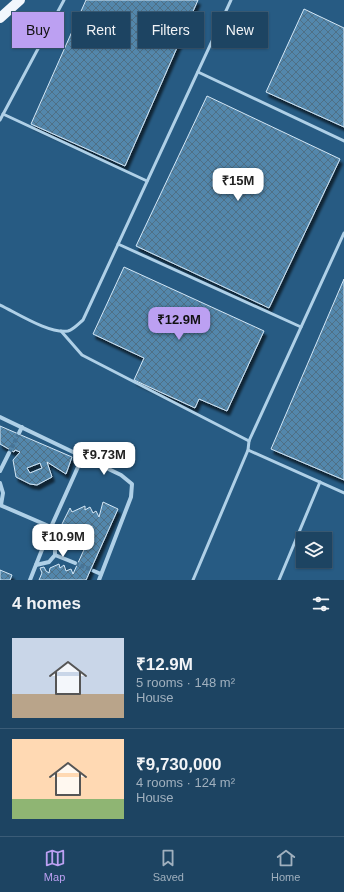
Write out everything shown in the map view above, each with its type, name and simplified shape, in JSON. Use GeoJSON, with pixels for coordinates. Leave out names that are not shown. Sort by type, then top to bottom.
{"type":"FeatureCollection","features":[{"type":"Feature","properties":{"kind":"main road"},"geometry":{"type":"LineString","coordinates":[[0,18],[20,0]]}},
{"type":"Feature","properties":{"kind":"street"},"geometry":{"type":"LineString","coordinates":[[0,417],[82,458],[121,475],[132,484],[131,497],[99,580]]}},
{"type":"Feature","properties":{"kind":"street"},"geometry":{"type":"LineString","coordinates":[[19,434],[22,427]]}},
{"type":"Feature","properties":{"kind":"street"},"geometry":{"type":"LineString","coordinates":[[0,471],[9,453]]}},
{"type":"Feature","properties":{"kind":"street"},"geometry":{"type":"LineString","coordinates":[[30,580],[51,527],[82,458]]}},
{"type":"Feature","properties":{"kind":"street"},"geometry":{"type":"LineString","coordinates":[[0,484],[3,493],[1,505],[51,527]]}},
{"type":"Feature","properties":{"kind":"street"},"geometry":{"type":"LineString","coordinates":[[36,565],[50,562],[56,555],[55,547],[48,536]]}},
{"type":"Feature","properties":{"kind":"street"},"geometry":{"type":"LineString","coordinates":[[56,555],[75,563]]}},
{"type":"Feature","properties":{"kind":"street"},"geometry":{"type":"LineString","coordinates":[[94,571],[101,574]]}},
{"type":"Feature","properties":{"kind":"lane"},"geometry":{"type":"LineString","coordinates":[[0,120],[64,0]]}},
{"type":"Feature","properties":{"kind":"lane"},"geometry":{"type":"LineString","coordinates":[[0,305],[42,326],[62,331],[68,331],[76,327],[83,320],[231,0]]}},
{"type":"Feature","properties":{"kind":"lane"},"geometry":{"type":"LineString","coordinates":[[198,72],[344,141]]}},
{"type":"Feature","properties":{"kind":"lane"},"geometry":{"type":"LineString","coordinates":[[3,114],[147,181]]}},
{"type":"Feature","properties":{"kind":"lane"},"geometry":{"type":"LineString","coordinates":[[193,580],[248,450],[249,441],[344,233]]}},
{"type":"Feature","properties":{"kind":"lane"},"geometry":{"type":"LineString","coordinates":[[118,244],[301,327]]}},
{"type":"Feature","properties":{"kind":"lane"},"geometry":{"type":"LineString","coordinates":[[62,331],[82,355],[249,441]]}},
{"type":"Feature","properties":{"kind":"lane"},"geometry":{"type":"LineString","coordinates":[[248,450],[344,493]]}},
{"type":"Feature","properties":{"kind":"lane"},"geometry":{"type":"LineString","coordinates":[[279,580],[320,482]]}},
{"type":"Feature","properties":{"kind":"building"},"geometry":{"type":"Polygon","coordinates":[[[86,0],[198,0],[193,12],[138,12],[138,48],[177,48],[125,166],[31,124],[72,32],[72,48],[130,48],[130,12],[81,12],[86,0]]]}},
{"type":"Feature","properties":{"kind":"building"},"geometry":{"type":"Polygon","coordinates":[[[304,9],[344,28],[344,127],[266,92],[304,9]]]}},
{"type":"Feature","properties":{"kind":"building"},"geometry":{"type":"Polygon","coordinates":[[[207,96],[340,159],[269,308],[136,246],[207,96]]]}},
{"type":"Feature","properties":{"kind":"building"},"geometry":{"type":"Polygon","coordinates":[[[124,267],[264,331],[227,411],[199,399],[195,408],[134,380],[144,358],[93,334],[124,267]]]}},
{"type":"Feature","properties":{"kind":"building"},"geometry":{"type":"Polygon","coordinates":[[[344,279],[344,480],[271,449],[344,279]]]}},
{"type":"Feature","properties":{"kind":"building"},"geometry":{"type":"Polygon","coordinates":[[[0,426],[72,457],[66,474],[47,462],[52,477],[37,485],[30,484],[16,477],[13,460],[20,452],[15,450],[14,452],[0,444],[0,426]],[[40,463],[27,468],[30,473],[42,468],[40,463]]]}},
{"type":"Feature","properties":{"kind":"building"},"geometry":{"type":"Polygon","coordinates":[[[103,502],[118,509],[86,580],[39,580],[42,573],[40,568],[44,567],[49,573],[50,568],[59,564],[60,568],[64,565],[66,571],[71,569],[73,574],[87,543],[81,546],[79,543],[74,544],[66,533],[59,530],[70,508],[72,512],[85,506],[85,510],[90,507],[93,513],[96,511],[99,517],[103,502]]]}},
{"type":"Feature","properties":{"kind":"building"},"geometry":{"type":"Polygon","coordinates":[[[0,570],[12,575],[10,580],[0,580],[0,570]]]}},
{"type":"Feature","properties":{"kind":"tunnel"},"geometry":{"type":"LineString","coordinates":[[9,453],[19,433]]}},
{"type":"Feature","properties":{"kind":"tunnel"},"geometry":{"type":"LineString","coordinates":[[75,563],[94,571]]}}]}
